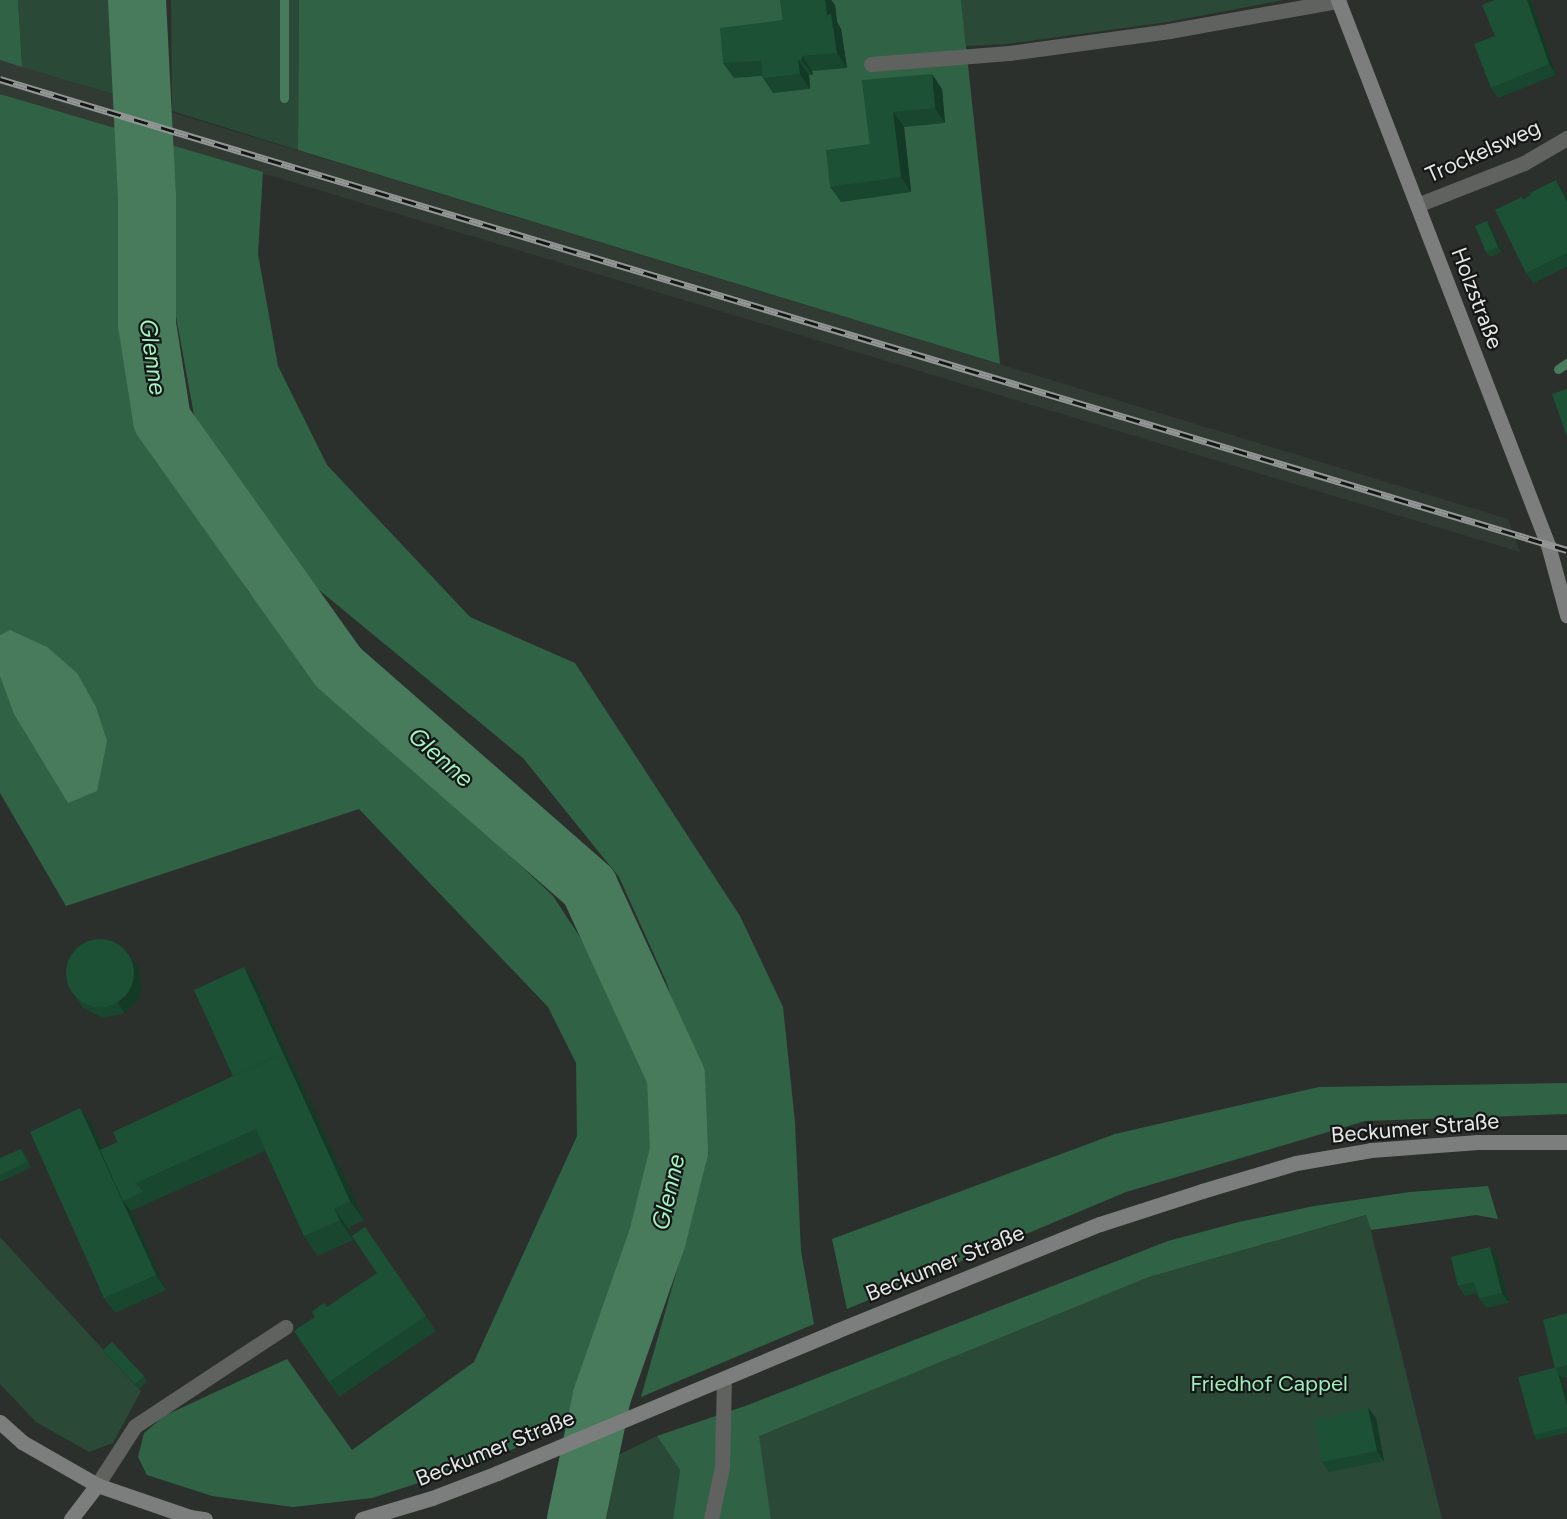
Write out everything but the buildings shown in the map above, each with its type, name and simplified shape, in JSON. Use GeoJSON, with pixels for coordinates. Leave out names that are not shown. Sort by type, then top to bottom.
{"type":"FeatureCollection","features":[{"type":"Feature","properties":{"kind":"main road","name":"Holzstraße"},"geometry":{"type":"LineString","coordinates":[[1338,0],[1548,544],[1567,615]]}},
{"type":"Feature","properties":{"kind":"main road","name":"Beckumer Straße"},"geometry":{"type":"LineString","coordinates":[[362,1519],[421,1502],[496,1473],[1100,1224],[1296,1163],[1371,1150],[1430,1145],[1478,1142],[1567,1142]]}},
{"type":"Feature","properties":{"kind":"main road"},"geometry":{"type":"LineString","coordinates":[[0,1422],[22,1442],[97,1485],[190,1517],[205,1519]]}},
{"type":"Feature","properties":{"kind":"main road"},"geometry":{"type":"LineString","coordinates":[[71,1519],[97,1485]]}},
{"type":"Feature","properties":{"kind":"street"},"geometry":{"type":"LineString","coordinates":[[871,64],[1020,52],[1169,31],[1338,0]]}},
{"type":"Feature","properties":{"kind":"street","name":"Trockelsweg"},"geometry":{"type":"LineString","coordinates":[[1417,205],[1524,162],[1567,138]]}},
{"type":"Feature","properties":{"kind":"street"},"geometry":{"type":"LineString","coordinates":[[97,1485],[135,1426],[285,1328]]}},
{"type":"Feature","properties":{"kind":"street"},"geometry":{"type":"LineString","coordinates":[[711,1519],[722,1467],[723,1379]]}},
{"type":"Feature","properties":{"kind":"shaded area"},"geometry":{"type":"Polygon","coordinates":[[[0,0],[18,0],[22,67],[0,60],[0,0]]]}},
{"type":"Feature","properties":{"kind":"shaded area"},"geometry":{"type":"Polygon","coordinates":[[[299,0],[961,0],[1000,364],[298,150],[299,0]]]}},
{"type":"Feature","properties":{"kind":"shaded area"},"geometry":{"type":"Polygon","coordinates":[[[0,60],[1508,519],[1520,552],[0,94],[0,60]]]}},
{"type":"Feature","properties":{"kind":"shaded area"},"geometry":{"type":"Polygon","coordinates":[[[0,94],[125,131],[124,335],[147,435],[248,591],[333,689],[553,896],[622,1001],[652,1084],[651,1148],[626,1243],[565,1427],[483,1462],[372,1498],[293,1507],[212,1496],[147,1475],[138,1457],[144,1433],[164,1416],[287,1359],[352,1450],[474,1362],[577,1136],[576,1063],[548,1007],[359,809],[66,906],[0,793],[0,94]]]}},
{"type":"Feature","properties":{"kind":"shaded area"},"geometry":{"type":"Polygon","coordinates":[[[171,145],[263,172],[258,254],[278,366],[327,465],[470,617],[575,663],[740,916],[783,1007],[795,1122],[801,1251],[814,1324],[641,1397],[685,1242],[699,1153],[697,1074],[666,981],[619,877],[523,758],[279,557],[197,431],[171,289],[171,145]]]}},
{"type":"Feature","properties":{"kind":"shaded area"},"geometry":{"type":"Polygon","coordinates":[[[10,630],[47,647],[77,673],[96,707],[107,741],[97,791],[68,803],[14,714],[0,676],[0,635],[10,630]]]}},
{"type":"Feature","properties":{"kind":"shaded area"},"geometry":{"type":"Polygon","coordinates":[[[1567,1083],[1567,1114],[1365,1121],[1126,1192],[847,1309],[832,1239],[1115,1134],[1319,1087],[1567,1083]]]}},
{"type":"Feature","properties":{"kind":"shaded area"},"geometry":{"type":"Polygon","coordinates":[[[1488,1186],[1498,1219],[1476,1215],[1371,1230],[1366,1215],[1149,1277],[759,1436],[771,1519],[673,1519],[680,1470],[657,1436],[748,1405],[1168,1241],[1239,1222],[1314,1206],[1410,1192],[1488,1186]]]}},
{"type":"Feature","properties":{"kind":"green space"},"geometry":{"type":"Polygon","coordinates":[[[18,0],[109,0],[116,95],[22,67],[18,0]]]}},
{"type":"Feature","properties":{"kind":"green space"},"geometry":{"type":"Polygon","coordinates":[[[171,0],[299,0],[298,150],[172,111],[171,0]]]}},
{"type":"Feature","properties":{"kind":"green space"},"geometry":{"type":"Polygon","coordinates":[[[961,0],[1284,0],[1168,22],[1007,44],[966,46],[961,0]]]}},
{"type":"Feature","properties":{"kind":"green space","name":"Friedhof Cappel"},"geometry":{"type":"Polygon","coordinates":[[[1367,1215],[1442,1519],[771,1519],[758,1436],[1149,1277],[1367,1215]]]}},
{"type":"Feature","properties":{"kind":"green space"},"geometry":{"type":"Polygon","coordinates":[[[0,1237],[141,1391],[113,1443],[89,1452],[36,1422],[0,1384],[0,1237]]]}},
{"type":"Feature","properties":{"kind":"green space"},"geometry":{"type":"Polygon","coordinates":[[[657,1436],[680,1470],[673,1519],[600,1519],[608,1460],[657,1436]]]}},
{"type":"Feature","properties":{"kind":"waterway","name":"Glenne"},"geometry":{"type":"LineString","coordinates":[[137,0],[147,197],[147,324],[162,420],[338,667],[589,887],[676,1076],[679,1151],[657,1239],[602,1396],[576,1519]]}},
{"type":"Feature","properties":{"kind":"waterway"},"geometry":{"type":"LineString","coordinates":[[284,0],[284,98]]}},
{"type":"Feature","properties":{"kind":"waterway"},"geometry":{"type":"LineString","coordinates":[[1558,369],[1567,363]]}},
{"type":"Feature","properties":{"kind":"railway"},"geometry":{"type":"LineString","coordinates":[[0,79],[1567,550]]}}]}
